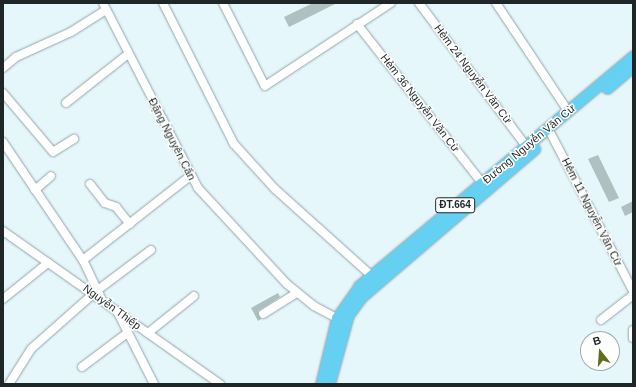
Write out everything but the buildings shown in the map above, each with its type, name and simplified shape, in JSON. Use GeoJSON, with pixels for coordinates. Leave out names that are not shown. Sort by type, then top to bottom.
{"type":"FeatureCollection","features":[{"type":"Feature","properties":{"kind":"main road","name":"Đường Nguyễn Văn Cừ"},"geometry":{"type":"LineString","coordinates":[[329,384],[348,315],[378,280],[482,183],[526,146],[549,131],[568,111],[633,56]]}},
{"type":"Feature","properties":{"kind":"main road","name":"Đường Nguyễn Văn Cừ"},"geometry":{"type":"LineString","coordinates":[[321,384],[337,318],[370,275],[412,247],[549,131],[633,66]]}},
{"type":"Feature","properties":{"kind":"street"},"geometry":{"type":"LineString","coordinates":[[163,3],[234,144],[275,189],[370,275]]}},
{"type":"Feature","properties":{"kind":"street"},"geometry":{"type":"LineString","coordinates":[[223,3],[266,86],[391,3]]}},
{"type":"Feature","properties":{"kind":"street","name":"Hẻm 24 Nguyễn Văn Cừ"},"geometry":{"type":"LineString","coordinates":[[419,3],[526,146]]}},
{"type":"Feature","properties":{"kind":"street"},"geometry":{"type":"LineString","coordinates":[[496,3],[568,111]]}},
{"type":"Feature","properties":{"kind":"street"},"geometry":{"type":"LineString","coordinates":[[3,68],[16,57],[71,32],[105,6]]}},
{"type":"Feature","properties":{"kind":"street","name":"Đặng Nguyên Cẩn"},"geometry":{"type":"LineString","coordinates":[[105,6],[190,176],[223,217],[296,293],[337,318]]}},
{"type":"Feature","properties":{"kind":"street","name":"Hẻm 36 Nguyễn Văn Cừ"},"geometry":{"type":"LineString","coordinates":[[358,24],[482,183]]}},
{"type":"Feature","properties":{"kind":"street"},"geometry":{"type":"LineString","coordinates":[[66,103],[128,54]]}},
{"type":"Feature","properties":{"kind":"street"},"geometry":{"type":"LineString","coordinates":[[3,93],[53,152],[74,139]]}},
{"type":"Feature","properties":{"kind":"street","name":"Hẻm 11 Nguyễn Văn Cừ"},"geometry":{"type":"LineString","coordinates":[[549,131],[633,291]]}},
{"type":"Feature","properties":{"kind":"street"},"geometry":{"type":"LineString","coordinates":[[3,142],[5,155],[34,190],[83,260],[96,292]]}},
{"type":"Feature","properties":{"kind":"street"},"geometry":{"type":"LineString","coordinates":[[34,190],[51,176]]}},
{"type":"Feature","properties":{"kind":"street"},"geometry":{"type":"LineString","coordinates":[[83,260],[190,176]]}},
{"type":"Feature","properties":{"kind":"street"},"geometry":{"type":"LineString","coordinates":[[90,184],[105,203],[116,207],[130,224]]}},
{"type":"Feature","properties":{"kind":"street","name":"Nguyễn Thiếp"},"geometry":{"type":"LineString","coordinates":[[3,231],[48,263],[96,292],[102,300],[116,311],[220,384]]}},
{"type":"Feature","properties":{"kind":"street"},"geometry":{"type":"LineString","coordinates":[[9,384],[31,349],[96,292],[151,250]]}},
{"type":"Feature","properties":{"kind":"street"},"geometry":{"type":"LineString","coordinates":[[5,294],[48,263]]}},
{"type":"Feature","properties":{"kind":"street"},"geometry":{"type":"LineString","coordinates":[[263,314],[296,293]]}},
{"type":"Feature","properties":{"kind":"street"},"geometry":{"type":"LineString","coordinates":[[601,320],[633,295]]}},
{"type":"Feature","properties":{"kind":"street"},"geometry":{"type":"LineString","coordinates":[[148,333],[194,296]]}},
{"type":"Feature","properties":{"kind":"street"},"geometry":{"type":"LineString","coordinates":[[116,311],[126,334],[154,384]]}},
{"type":"Feature","properties":{"kind":"street"},"geometry":{"type":"LineString","coordinates":[[633,330],[633,338]]}},
{"type":"Feature","properties":{"kind":"street"},"geometry":{"type":"LineString","coordinates":[[82,367],[126,334]]}}]}
